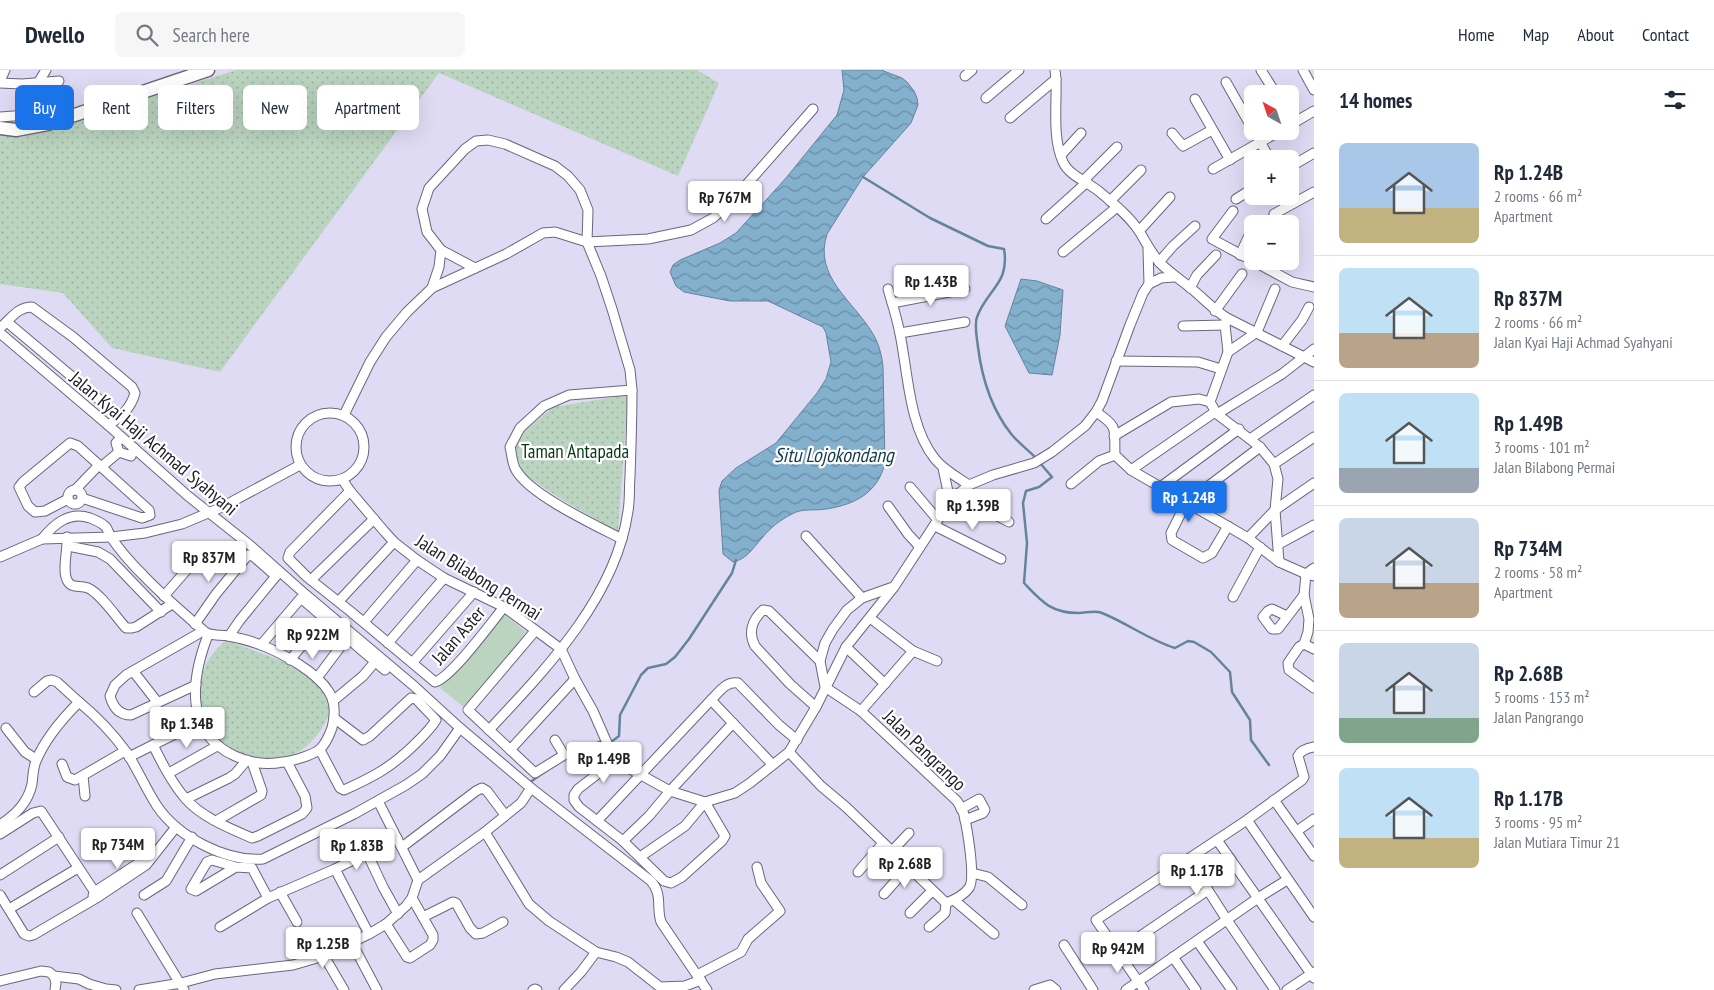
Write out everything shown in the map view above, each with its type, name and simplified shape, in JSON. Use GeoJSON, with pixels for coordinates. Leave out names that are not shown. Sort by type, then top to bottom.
{"type":"FeatureCollection","features":[{"type":"Feature","properties":{"kind":"main road"},"geometry":{"type":"LineString","coordinates":[[74,114],[182,74],[208,70]]}},
{"type":"Feature","properties":{"kind":"main road"},"geometry":{"type":"LineString","coordinates":[[0,128],[15,130]]}},
{"type":"Feature","properties":{"kind":"street"},"geometry":{"type":"LineString","coordinates":[[5,70],[0,82],[38,83],[59,81]]}},
{"type":"Feature","properties":{"kind":"street"},"geometry":{"type":"LineString","coordinates":[[38,83],[46,70]]}},
{"type":"Feature","properties":{"kind":"street"},"geometry":{"type":"LineString","coordinates":[[986,98],[1019,70]]}},
{"type":"Feature","properties":{"kind":"street"},"geometry":{"type":"LineString","coordinates":[[1261,70],[1270,85]]}},
{"type":"Feature","properties":{"kind":"street"},"geometry":{"type":"LineString","coordinates":[[1303,70],[1314,90]]}},
{"type":"Feature","properties":{"kind":"street"},"geometry":{"type":"LineString","coordinates":[[1010,118],[1055,74]]}},
{"type":"Feature","properties":{"kind":"street"},"geometry":{"type":"LineString","coordinates":[[1055,74],[1056,136],[1061,155],[1068,168],[1114,204],[1139,231],[1148,249],[1159,262],[1226,322],[1228,352],[1217,387],[1210,402]]}},
{"type":"Feature","properties":{"kind":"street"},"geometry":{"type":"LineString","coordinates":[[1226,82],[1244,114]]}},
{"type":"Feature","properties":{"kind":"street"},"geometry":{"type":"LineString","coordinates":[[1196,99],[1230,160]]}},
{"type":"Feature","properties":{"kind":"street"},"geometry":{"type":"LineString","coordinates":[[344,415],[370,362],[386,337],[407,312],[432,288],[506,254],[543,233],[555,232],[587,242],[648,239],[691,230],[713,218],[734,200],[813,109]]}},
{"type":"Feature","properties":{"kind":"street"},"geometry":{"type":"LineString","coordinates":[[1299,118],[1314,111]]}},
{"type":"Feature","properties":{"kind":"street"},"geometry":{"type":"LineString","coordinates":[[0,117],[13,116],[15,125]]}},
{"type":"Feature","properties":{"kind":"street"},"geometry":{"type":"LineString","coordinates":[[1172,133],[1183,146],[1212,130]]}},
{"type":"Feature","properties":{"kind":"street"},"geometry":{"type":"LineString","coordinates":[[1061,155],[1081,133]]}},
{"type":"Feature","properties":{"kind":"street"},"geometry":{"type":"LineString","coordinates":[[475,268],[441,250],[427,232],[422,209],[429,188],[466,148],[476,141],[488,140],[505,144],[555,166],[568,176],[580,190],[588,210],[587,242],[612,309],[630,370],[632,390],[628,511],[622,539],[608,576],[592,605],[561,649],[489,730]]}},
{"type":"Feature","properties":{"kind":"street"},"geometry":{"type":"LineString","coordinates":[[1213,169],[1264,140]]}},
{"type":"Feature","properties":{"kind":"street"},"geometry":{"type":"LineString","coordinates":[[1260,142],[1265,150]]}},
{"type":"Feature","properties":{"kind":"street"},"geometry":{"type":"LineString","coordinates":[[1046,219],[1086,181],[1117,147]]}},
{"type":"Feature","properties":{"kind":"street"},"geometry":{"type":"LineString","coordinates":[[1299,162],[1314,153]]}},
{"type":"Feature","properties":{"kind":"street"},"geometry":{"type":"LineString","coordinates":[[1064,252],[1114,204],[1141,170]]}},
{"type":"Feature","properties":{"kind":"street"},"geometry":{"type":"LineString","coordinates":[[1274,214],[1314,192]]}},
{"type":"Feature","properties":{"kind":"street"},"geometry":{"type":"LineString","coordinates":[[1236,198],[1244,194]]}},
{"type":"Feature","properties":{"kind":"street"},"geometry":{"type":"LineString","coordinates":[[1139,231],[1170,197]]}},
{"type":"Feature","properties":{"kind":"street"},"geometry":{"type":"LineString","coordinates":[[1233,211],[1212,239],[1244,256]]}},
{"type":"Feature","properties":{"kind":"street"},"geometry":{"type":"LineString","coordinates":[[1159,262],[1195,226]]}},
{"type":"Feature","properties":{"kind":"street"},"geometry":{"type":"LineString","coordinates":[[1240,255],[1244,246]]}},
{"type":"Feature","properties":{"kind":"street"},"geometry":{"type":"LineString","coordinates":[[1148,249],[1149,284]]}},
{"type":"Feature","properties":{"kind":"street"},"geometry":{"type":"LineString","coordinates":[[432,288],[441,250]]}},
{"type":"Feature","properties":{"kind":"street"},"geometry":{"type":"LineString","coordinates":[[1190,288],[1197,275],[1216,255]]}},
{"type":"Feature","properties":{"kind":"street"},"geometry":{"type":"LineString","coordinates":[[1276,270],[1292,282],[1314,287]]}},
{"type":"Feature","properties":{"kind":"street"},"geometry":{"type":"LineString","coordinates":[[1215,311],[1242,274]]}},
{"type":"Feature","properties":{"kind":"street"},"geometry":{"type":"LineString","coordinates":[[640,858],[685,826],[705,802],[735,793],[789,752],[816,707],[846,647],[894,586],[953,497],[968,485],[1034,463],[1085,426],[1096,412],[1102,400],[1143,294],[1149,284],[1161,278],[1174,277]]}},
{"type":"Feature","properties":{"kind":"street"},"geometry":{"type":"LineString","coordinates":[[888,288],[900,333],[907,380],[916,420],[924,443],[943,468],[953,497],[1009,522]]}},
{"type":"Feature","properties":{"kind":"street"},"geometry":{"type":"LineString","coordinates":[[892,303],[965,288]]}},
{"type":"Feature","properties":{"kind":"street"},"geometry":{"type":"LineString","coordinates":[[1228,352],[1256,332],[1275,290]]}},
{"type":"Feature","properties":{"kind":"street"},"geometry":{"type":"LineString","coordinates":[[108,425],[120,418],[134,399],[135,393],[132,387],[73,337],[32,308],[25,307],[18,311],[4,325],[120,418]]}},
{"type":"Feature","properties":{"kind":"street"},"geometry":{"type":"LineString","coordinates":[[1282,346],[1302,320],[1309,307]]}},
{"type":"Feature","properties":{"kind":"street"},"geometry":{"type":"LineString","coordinates":[[900,333],[965,322]]}},
{"type":"Feature","properties":{"kind":"street"},"geometry":{"type":"LineString","coordinates":[[1183,326],[1226,322],[1256,332],[1314,362]]}},
{"type":"Feature","properties":{"kind":"street","name":"Jalan Kyai Haji Achmad Syahyani"},"geometry":{"type":"LineString","coordinates":[[0,333],[208,512],[251,546],[531,788],[651,881],[658,891],[661,922],[708,990]]}},
{"type":"Feature","properties":{"kind":"street"},"geometry":{"type":"LineString","coordinates":[[1131,470],[1216,413],[1282,374],[1314,349]]}},
{"type":"Feature","properties":{"kind":"street"},"geometry":{"type":"LineString","coordinates":[[1116,361],[1198,362],[1221,370]]}},
{"type":"Feature","properties":{"kind":"street"},"geometry":{"type":"LineString","coordinates":[[622,539],[560,506],[527,484],[515,469],[510,448],[520,428],[544,406],[569,395],[632,390]]}},
{"type":"Feature","properties":{"kind":"street"},"geometry":{"type":"LineString","coordinates":[[1250,439],[1314,395]]}},
{"type":"Feature","properties":{"kind":"street"},"geometry":{"type":"LineString","coordinates":[[1114,436],[1171,402],[1199,399],[1210,402],[1216,413],[1260,447],[1274,464],[1278,479],[1275,510],[1279,562]]}},
{"type":"Feature","properties":{"kind":"street"},"geometry":{"type":"LineString","coordinates":[[331,412],[344,415],[355,423],[362,434],[364,447],[361,461],[354,472],[342,479],[331,481],[319,480],[308,474],[300,465],[296,454],[296,441],[300,430],[308,420],[319,414],[331,412]]}},
{"type":"Feature","properties":{"kind":"street"},"geometry":{"type":"LineString","coordinates":[[1096,412],[1115,429],[1115,455],[1131,470],[1248,538],[1279,562],[1312,573],[1304,595],[1287,616]]}},
{"type":"Feature","properties":{"kind":"street"},"geometry":{"type":"LineString","coordinates":[[1159,488],[1239,430]]}},
{"type":"Feature","properties":{"kind":"street"},"geometry":{"type":"LineString","coordinates":[[119,452],[116,443],[120,436]]}},
{"type":"Feature","properties":{"kind":"street"},"geometry":{"type":"LineString","coordinates":[[1274,464],[1314,437]]}},
{"type":"Feature","properties":{"kind":"street"},"geometry":{"type":"LineString","coordinates":[[70,443],[78,446],[149,510],[150,515],[146,518],[140,517],[82,498],[79,502],[70,501],[45,511],[35,512],[28,506],[19,487],[70,443]]}},
{"type":"Feature","properties":{"kind":"street"},"geometry":{"type":"LineString","coordinates":[[1228,526],[1212,553],[1203,558],[1170,537],[1170,533],[1186,503],[1260,447]]}},
{"type":"Feature","properties":{"kind":"street"},"geometry":{"type":"LineString","coordinates":[[119,452],[131,456],[134,448]]}},
{"type":"Feature","properties":{"kind":"street"},"geometry":{"type":"LineString","coordinates":[[68,517],[70,492],[75,490],[100,466],[119,452]]}},
{"type":"Feature","properties":{"kind":"street"},"geometry":{"type":"LineString","coordinates":[[1071,484],[1100,461],[1115,455]]}},
{"type":"Feature","properties":{"kind":"street"},"geometry":{"type":"LineString","coordinates":[[68,542],[145,533],[182,524],[255,490],[300,465]]}},
{"type":"Feature","properties":{"kind":"street"},"geometry":{"type":"LineString","coordinates":[[943,468],[968,485]]}},
{"type":"Feature","properties":{"kind":"street","name":"Jalan Bilabong Permai"},"geometry":{"type":"LineString","coordinates":[[342,479],[394,542],[416,560],[444,578],[504,607],[561,649]]}},
{"type":"Feature","properties":{"kind":"street"},"geometry":{"type":"LineString","coordinates":[[1248,538],[1275,510],[1314,483]]}},
{"type":"Feature","properties":{"kind":"street"},"geometry":{"type":"LineString","coordinates":[[910,487],[936,523],[1001,559]]}},
{"type":"Feature","properties":{"kind":"street"},"geometry":{"type":"LineString","coordinates":[[75,490],[80,492],[82,498]]}},
{"type":"Feature","properties":{"kind":"street"},"geometry":{"type":"LineString","coordinates":[[350,491],[288,556],[311,580],[388,643],[413,662],[474,592]]}},
{"type":"Feature","properties":{"kind":"street"},"geometry":{"type":"LineString","coordinates":[[888,506],[920,547]]}},
{"type":"Feature","properties":{"kind":"street"},"geometry":{"type":"LineString","coordinates":[[0,557],[42,539],[63,518],[88,517],[103,525],[127,558],[172,604],[206,633],[229,636],[262,645],[290,660],[317,678],[329,691],[333,701],[334,718],[327,741],[320,750],[287,762],[268,764],[250,761],[217,746],[199,722],[196,685],[206,633]]}},
{"type":"Feature","properties":{"kind":"street"},"geometry":{"type":"LineString","coordinates":[[311,580],[374,519]]}},
{"type":"Feature","properties":{"kind":"street"},"geometry":{"type":"LineString","coordinates":[[1279,544],[1314,525]]}},
{"type":"Feature","properties":{"kind":"street"},"geometry":{"type":"LineString","coordinates":[[806,536],[862,598]]}},
{"type":"Feature","properties":{"kind":"street"},"geometry":{"type":"LineString","coordinates":[[42,539],[68,542],[110,558],[161,612]]}},
{"type":"Feature","properties":{"kind":"street"},"geometry":{"type":"LineString","coordinates":[[68,542],[67,581],[71,585],[88,588],[126,628],[136,627],[172,604]]}},
{"type":"Feature","properties":{"kind":"street"},"geometry":{"type":"LineString","coordinates":[[339,601],[394,542]]}},
{"type":"Feature","properties":{"kind":"street"},"geometry":{"type":"LineString","coordinates":[[1234,597],[1260,547]]}},
{"type":"Feature","properties":{"kind":"street"},"geometry":{"type":"LineString","coordinates":[[195,624],[216,594],[248,555],[252,556],[276,576],[385,670]]}},
{"type":"Feature","properties":{"kind":"street"},"geometry":{"type":"LineString","coordinates":[[164,596],[197,558]]}},
{"type":"Feature","properties":{"kind":"street"},"geometry":{"type":"LineString","coordinates":[[364,622],[416,560]]}},
{"type":"Feature","properties":{"kind":"street"},"geometry":{"type":"LineString","coordinates":[[229,636],[276,576]]}},
{"type":"Feature","properties":{"kind":"street"},"geometry":{"type":"LineString","coordinates":[[388,643],[444,578]]}},
{"type":"Feature","properties":{"kind":"street"},"geometry":{"type":"LineString","coordinates":[[825,688],[820,661],[825,643],[833,629],[847,610],[862,598],[894,586]]}},
{"type":"Feature","properties":{"kind":"street"},"geometry":{"type":"LineString","coordinates":[[1304,595],[1309,618],[1308,632],[1304,644],[1299,647],[1288,663],[1289,670],[1314,688]]}},
{"type":"Feature","properties":{"kind":"street"},"geometry":{"type":"LineString","coordinates":[[262,645],[301,598]]}},
{"type":"Feature","properties":{"kind":"street","name":"Jalan Aster"},"geometry":{"type":"LineString","coordinates":[[413,662],[435,682],[442,679],[504,607]]}},
{"type":"Feature","properties":{"kind":"street"},"geometry":{"type":"LineString","coordinates":[[816,707],[790,684],[755,646],[750,630],[754,620],[763,610],[769,611],[820,661]]}},
{"type":"Feature","properties":{"kind":"street"},"geometry":{"type":"LineString","coordinates":[[870,618],[914,651],[937,661]]}},
{"type":"Feature","properties":{"kind":"street"},"geometry":{"type":"LineString","coordinates":[[290,660],[324,619]]}},
{"type":"Feature","properties":{"kind":"street"},"geometry":{"type":"LineString","coordinates":[[535,631],[468,710],[536,773],[564,755],[555,740]]}},
{"type":"Feature","properties":{"kind":"street"},"geometry":{"type":"LineString","coordinates":[[196,685],[130,716],[122,714],[116,709],[110,696],[120,679],[206,633]]}},
{"type":"Feature","properties":{"kind":"street"},"geometry":{"type":"LineString","coordinates":[[317,678],[347,638]]}},
{"type":"Feature","properties":{"kind":"street"},"geometry":{"type":"LineString","coordinates":[[1304,644],[1314,649]]}},
{"type":"Feature","properties":{"kind":"street"},"geometry":{"type":"LineString","coordinates":[[846,647],[885,684]]}},
{"type":"Feature","properties":{"kind":"street"},"geometry":{"type":"LineString","coordinates":[[561,649],[617,759],[629,769],[670,791],[705,802],[725,836],[699,863],[682,877],[672,882],[664,881],[623,840],[579,807],[574,800],[574,795],[578,789],[617,759]]}},
{"type":"Feature","properties":{"kind":"street"},"geometry":{"type":"LineString","coordinates":[[861,711],[914,651]]}},
{"type":"Feature","properties":{"kind":"street"},"geometry":{"type":"LineString","coordinates":[[333,701],[363,676],[375,662]]}},
{"type":"Feature","properties":{"kind":"street"},"geometry":{"type":"LineString","coordinates":[[133,671],[158,703]]}},
{"type":"Feature","properties":{"kind":"street"},"geometry":{"type":"LineString","coordinates":[[510,750],[575,679]]}},
{"type":"Feature","properties":{"kind":"street"},"geometry":{"type":"LineString","coordinates":[[34,692],[47,682],[52,680],[57,682],[79,702],[127,754],[156,805],[165,816],[176,827],[236,866],[252,868],[268,898]]}},
{"type":"Feature","properties":{"kind":"street"},"geometry":{"type":"LineString","coordinates":[[597,821],[711,700],[731,682],[738,683],[796,740]]}},
{"type":"Feature","properties":{"kind":"street","name":"Jalan Pangrango"},"geometry":{"type":"LineString","coordinates":[[825,688],[861,711],[957,802],[965,820],[972,873]]}},
{"type":"Feature","properties":{"kind":"street"},"geometry":{"type":"LineString","coordinates":[[320,750],[340,788],[344,790],[386,770],[417,743],[436,720],[416,700],[411,698],[370,736],[363,740],[334,718]]}},
{"type":"Feature","properties":{"kind":"street"},"geometry":{"type":"LineString","coordinates":[[711,700],[772,764]]}},
{"type":"Feature","properties":{"kind":"street"},"geometry":{"type":"LineString","coordinates":[[0,825],[18,811],[28,797],[36,759],[54,731],[79,702]]}},
{"type":"Feature","properties":{"kind":"street"},"geometry":{"type":"LineString","coordinates":[[62,764],[67,777],[70,780],[75,780],[127,754],[153,745],[199,722]]}},
{"type":"Feature","properties":{"kind":"street"},"geometry":{"type":"LineString","coordinates":[[623,840],[649,816],[733,724]]}},
{"type":"Feature","properties":{"kind":"street"},"geometry":{"type":"LineString","coordinates":[[6,728],[25,752],[36,759]]}},
{"type":"Feature","properties":{"kind":"street"},"geometry":{"type":"LineString","coordinates":[[236,866],[196,891],[191,889],[207,862],[212,860],[263,859],[406,785],[422,774],[440,756],[460,728]]}},
{"type":"Feature","properties":{"kind":"street"},"geometry":{"type":"LineString","coordinates":[[153,745],[186,799],[202,813],[253,838],[302,814],[307,808],[307,803],[287,762]]}},
{"type":"Feature","properties":{"kind":"street"},"geometry":{"type":"LineString","coordinates":[[169,773],[217,746]]}},
{"type":"Feature","properties":{"kind":"street"},"geometry":{"type":"LineString","coordinates":[[1144,990],[1096,920],[1247,820],[1302,780],[1304,777],[1298,756],[1306,749],[1314,747]]}},
{"type":"Feature","properties":{"kind":"street"},"geometry":{"type":"LineString","coordinates":[[789,752],[821,786],[892,851],[932,891],[994,934]]}},
{"type":"Feature","properties":{"kind":"street"},"geometry":{"type":"LineString","coordinates":[[186,799],[229,778],[250,761]]}},
{"type":"Feature","properties":{"kind":"street"},"geometry":{"type":"LineString","coordinates":[[216,821],[261,795],[262,791],[250,761]]}},
{"type":"Feature","properties":{"kind":"street"},"geometry":{"type":"LineString","coordinates":[[83,776],[85,796]]}},
{"type":"Feature","properties":{"kind":"street"},"geometry":{"type":"LineString","coordinates":[[402,847],[476,790],[482,788],[487,791],[505,815]]}},
{"type":"Feature","properties":{"kind":"street"},"geometry":{"type":"LineString","coordinates":[[140,990],[182,987],[215,974],[293,966],[324,956],[352,943],[386,924],[398,914],[412,898],[418,880],[485,832],[521,802],[531,788]]}},
{"type":"Feature","properties":{"kind":"street"},"geometry":{"type":"LineString","coordinates":[[961,809],[980,799],[985,808],[983,813],[965,820]]}},
{"type":"Feature","properties":{"kind":"street"},"geometry":{"type":"LineString","coordinates":[[1274,800],[1314,856]]}},
{"type":"Feature","properties":{"kind":"street"},"geometry":{"type":"LineString","coordinates":[[378,801],[418,880]]}},
{"type":"Feature","properties":{"kind":"street"},"geometry":{"type":"LineString","coordinates":[[0,834],[39,810],[59,837],[94,897]]}},
{"type":"Feature","properties":{"kind":"street"},"geometry":{"type":"LineString","coordinates":[[1297,831],[1314,819]]}},
{"type":"Feature","properties":{"kind":"street"},"geometry":{"type":"LineString","coordinates":[[1247,820],[1314,917]]}},
{"type":"Feature","properties":{"kind":"street"},"geometry":{"type":"LineString","coordinates":[[0,895],[24,934],[29,936],[94,897],[140,861],[156,853],[176,827]]}},
{"type":"Feature","properties":{"kind":"street"},"geometry":{"type":"LineString","coordinates":[[485,832],[529,904],[549,921],[596,952],[628,962],[661,989],[685,986],[741,952],[748,939],[780,911],[761,883],[757,866]]}},
{"type":"Feature","properties":{"kind":"street"},"geometry":{"type":"LineString","coordinates":[[892,851],[909,833]]}},
{"type":"Feature","properties":{"kind":"street"},"geometry":{"type":"LineString","coordinates":[[0,875],[59,837]]}},
{"type":"Feature","properties":{"kind":"street"},"geometry":{"type":"LineString","coordinates":[[144,895],[166,881],[192,837]]}},
{"type":"Feature","properties":{"kind":"street"},"geometry":{"type":"LineString","coordinates":[[220,927],[268,898],[335,869],[397,838]]}},
{"type":"Feature","properties":{"kind":"street"},"geometry":{"type":"LineString","coordinates":[[1217,840],[1313,975],[1287,990]]}},
{"type":"Feature","properties":{"kind":"street"},"geometry":{"type":"LineString","coordinates":[[858,872],[883,843]]}},
{"type":"Feature","properties":{"kind":"street"},"geometry":{"type":"LineString","coordinates":[[367,853],[398,914]]}},
{"type":"Feature","properties":{"kind":"street"},"geometry":{"type":"LineString","coordinates":[[1188,859],[1275,990]]}},
{"type":"Feature","properties":{"kind":"street"},"geometry":{"type":"LineString","coordinates":[[884,894],[908,867]]}},
{"type":"Feature","properties":{"kind":"street"},"geometry":{"type":"LineString","coordinates":[[8,909],[78,868]]}},
{"type":"Feature","properties":{"kind":"street"},"geometry":{"type":"LineString","coordinates":[[335,869],[369,934]]}},
{"type":"Feature","properties":{"kind":"street"},"geometry":{"type":"LineString","coordinates":[[929,927],[945,913],[947,901],[969,888],[972,873],[988,877],[1022,905]]}},
{"type":"Feature","properties":{"kind":"street"},"geometry":{"type":"LineString","coordinates":[[1126,990],[1287,880]]}},
{"type":"Feature","properties":{"kind":"street"},"geometry":{"type":"LineString","coordinates":[[1118,952],[1208,890]]}},
{"type":"Feature","properties":{"kind":"street"},"geometry":{"type":"LineString","coordinates":[[910,912],[932,891]]}},
{"type":"Feature","properties":{"kind":"street"},"geometry":{"type":"LineString","coordinates":[[280,892],[297,922]]}},
{"type":"Feature","properties":{"kind":"street"},"geometry":{"type":"LineString","coordinates":[[386,924],[407,957],[410,958],[430,945],[433,940],[412,898]]}},
{"type":"Feature","properties":{"kind":"street"},"geometry":{"type":"LineString","coordinates":[[423,917],[456,902],[470,928],[476,934],[483,933],[503,922]]}},
{"type":"Feature","properties":{"kind":"street"},"geometry":{"type":"LineString","coordinates":[[137,913],[182,987]]}},
{"type":"Feature","properties":{"kind":"street"},"geometry":{"type":"LineString","coordinates":[[1197,941],[1232,990]]}},
{"type":"Feature","properties":{"kind":"street"},"geometry":{"type":"LineString","coordinates":[[352,943],[377,990]]}},
{"type":"Feature","properties":{"kind":"street"},"geometry":{"type":"LineString","coordinates":[[1064,945],[1093,990]]}},
{"type":"Feature","properties":{"kind":"street"},"geometry":{"type":"LineString","coordinates":[[564,990],[596,952]]}},
{"type":"Feature","properties":{"kind":"street"},"geometry":{"type":"LineString","coordinates":[[324,956],[344,990]]}},
{"type":"Feature","properties":{"kind":"street"},"geometry":{"type":"LineString","coordinates":[[1173,957],[1196,990]]}},
{"type":"Feature","properties":{"kind":"street"},"geometry":{"type":"LineString","coordinates":[[0,981],[41,970],[49,972],[54,976],[79,979],[89,984],[116,990]]}},
{"type":"Feature","properties":{"kind":"street"},"geometry":{"type":"LineString","coordinates":[[54,976],[56,982],[55,990]]}},
{"type":"Feature","properties":{"kind":"street"},"geometry":{"type":"LineString","coordinates":[[1034,990],[1050,985],[1056,990]]}},
{"type":"Feature","properties":{"kind":"green space"},"geometry":{"type":"Polygon","coordinates":[[[236,70],[697,70],[719,83],[678,176],[439,73],[419,100],[419,85],[317,85],[317,130],[397,130],[220,372],[112,348],[63,293],[0,284],[0,133],[31,134],[44,130],[74,130],[74,121],[84,117],[84,130],[148,130],[148,97],[158,94],[158,130],[233,130],[233,85],[188,85],[236,70]]]}},
{"type":"Feature","properties":{"kind":"green space","name":"Taman Antapada"},"geometry":{"type":"Polygon","coordinates":[[[628,395],[618,532],[564,501],[523,474],[515,448],[525,431],[553,407],[628,395]]]}},
{"type":"Feature","properties":{"kind":"green space"},"geometry":{"type":"Polygon","coordinates":[[[504,614],[526,632],[465,708],[440,688],[504,614]]]}},
{"type":"Feature","properties":{"kind":"green space"},"geometry":{"type":"Polygon","coordinates":[[[226,640],[282,661],[320,684],[332,703],[329,715],[317,735],[300,751],[278,759],[249,759],[219,742],[208,731],[203,719],[200,685],[210,657],[226,640]]]}},
{"type":"Feature","properties":{"kind":"water","name":"Situ Lojokondang"},"geometry":{"type":"Polygon","coordinates":[[[842,70],[881,70],[902,78],[914,91],[918,105],[911,123],[863,177],[827,234],[824,249],[830,276],[865,322],[880,350],[883,367],[885,463],[877,482],[863,496],[855,501],[836,507],[822,510],[804,510],[792,514],[765,534],[746,556],[733,562],[723,554],[719,490],[722,481],[736,468],[776,443],[817,393],[826,379],[831,362],[826,333],[823,327],[768,301],[730,301],[684,292],[676,286],[670,272],[673,265],[680,260],[720,243],[736,233],[786,178],[837,115],[844,90],[842,70]]]}},
{"type":"Feature","properties":{"kind":"water"},"geometry":{"type":"Polygon","coordinates":[[[1021,279],[1037,281],[1063,290],[1060,335],[1052,375],[1029,373],[1005,326],[1021,279]]]}},
{"type":"Feature","properties":{"kind":"waterway"},"geometry":{"type":"LineString","coordinates":[[863,177],[930,218],[988,246],[1004,249],[1005,261],[1001,279],[981,307],[976,320],[980,359],[985,382],[998,415],[1012,435],[1037,459]]}},
{"type":"Feature","properties":{"kind":"waterway"},"geometry":{"type":"LineString","coordinates":[[1040,463],[1052,477],[1039,487],[1026,491],[1023,503],[1027,543],[1024,583],[1042,601],[1054,609],[1079,613],[1099,612],[1165,645],[1175,648],[1188,641],[1194,642],[1211,652],[1230,672],[1232,692],[1250,720],[1251,740],[1269,765]]}},
{"type":"Feature","properties":{"kind":"waterway"},"geometry":{"type":"LineString","coordinates":[[611,742],[619,736],[620,715],[641,675],[648,668],[666,664],[675,657],[732,573],[736,560]]}},
{"type":"Feature","properties":{"kind":"waterway"},"geometry":{"type":"LineString","coordinates":[[565,759],[603,740]]}},
{"type":"Feature","properties":{"kind":"waterway"},"geometry":{"type":"LineString","coordinates":[[529,783],[547,770]]}}]}
